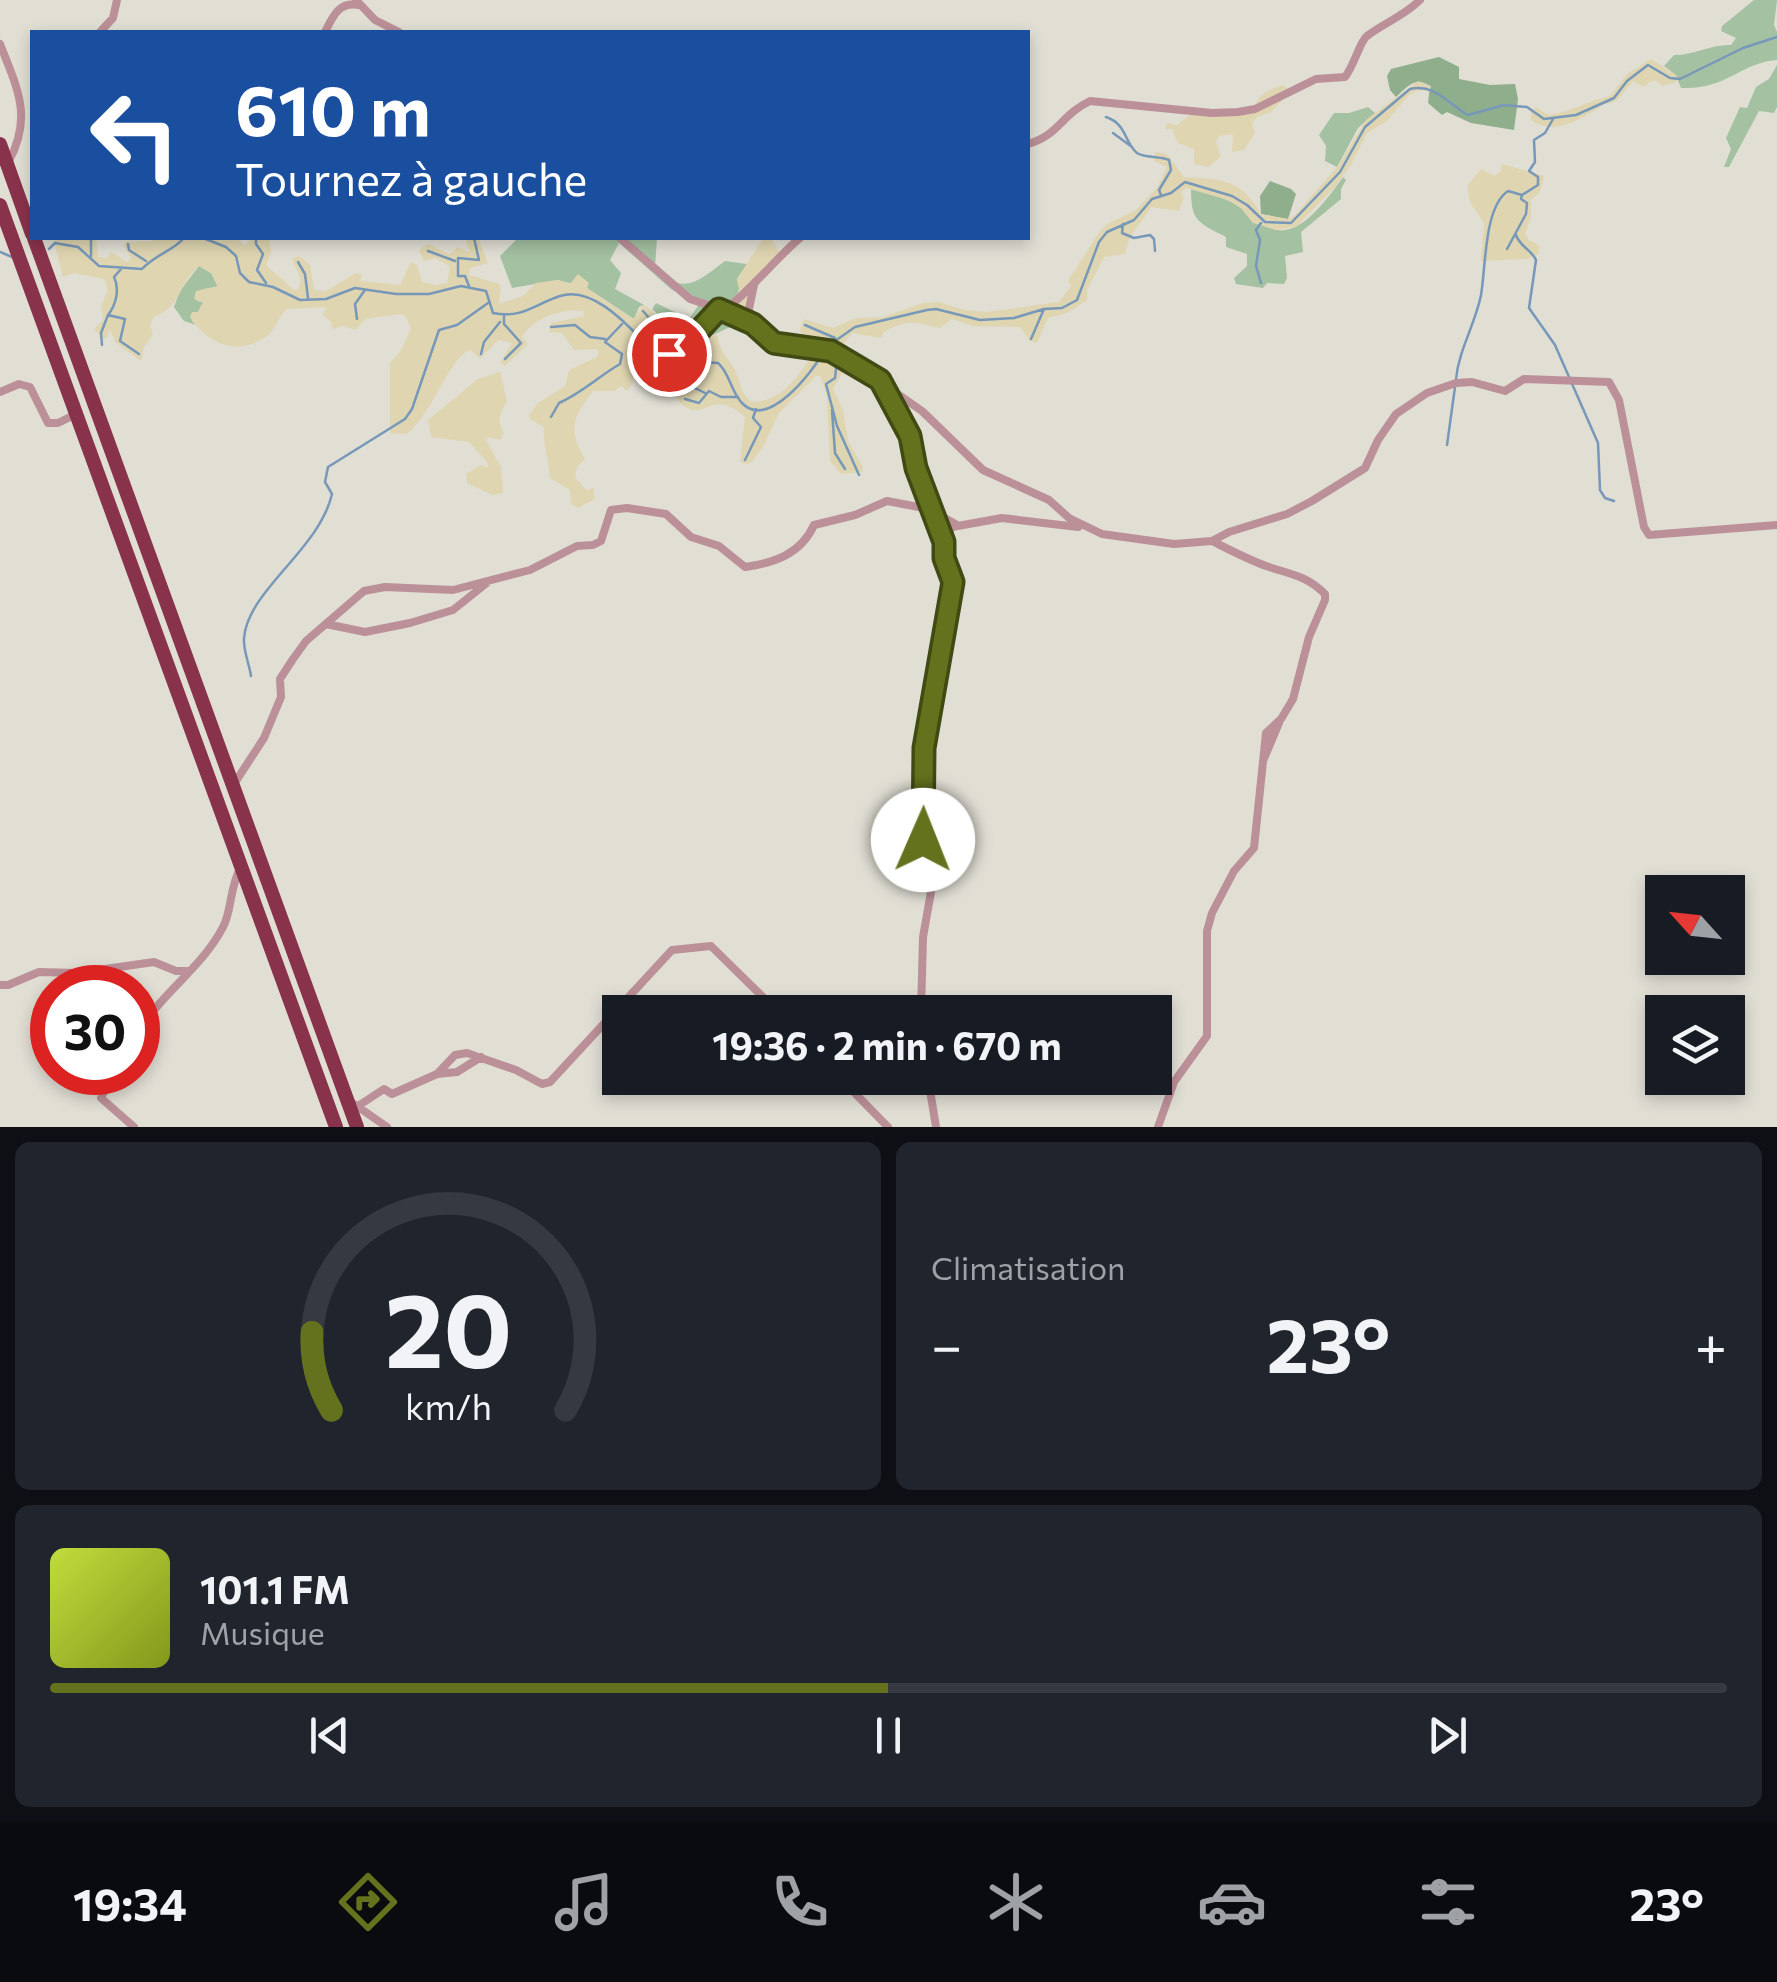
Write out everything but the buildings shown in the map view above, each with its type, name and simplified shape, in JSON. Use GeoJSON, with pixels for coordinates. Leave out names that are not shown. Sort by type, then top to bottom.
{"type":"FeatureCollection","features":[{"type":"Feature","properties":{"kind":"highway"},"geometry":{"type":"LineString","coordinates":[[0,144],[30,228]]}},
{"type":"Feature","properties":{"kind":"highway"},"geometry":{"type":"LineString","coordinates":[[0,205],[336,1127]]}},
{"type":"Feature","properties":{"kind":"highway"},"geometry":{"type":"LineString","coordinates":[[34,240],[352,1103],[356,1127]]}},
{"type":"Feature","properties":{"kind":"street"},"geometry":{"type":"LineString","coordinates":[[102,30],[113,18],[117,0]]}},
{"type":"Feature","properties":{"kind":"street"},"geometry":{"type":"LineString","coordinates":[[1030,143],[1049,138],[1076,108],[1090,101],[1238,112],[1254,109],[1316,78],[1345,77],[1360,54],[1365,36],[1398,18],[1420,0]]}},
{"type":"Feature","properties":{"kind":"street"},"geometry":{"type":"LineString","coordinates":[[326,30],[337,10],[358,2],[375,20],[395,30]]}},
{"type":"Feature","properties":{"kind":"street"},"geometry":{"type":"LineString","coordinates":[[0,44],[24,114],[21,139],[8,164]]}},
{"type":"Feature","properties":{"kind":"street"},"geometry":{"type":"LineString","coordinates":[[19,100],[30,96]]}},
{"type":"Feature","properties":{"kind":"street"},"geometry":{"type":"LineString","coordinates":[[622,240],[690,300],[753,324],[774,343],[831,351],[880,380],[922,412],[983,470],[1048,500],[1069,518],[1102,534]]}},
{"type":"Feature","properties":{"kind":"street"},"geometry":{"type":"LineString","coordinates":[[641,344],[669,354],[680,350],[721,309],[730,308],[798,240]]}},
{"type":"Feature","properties":{"kind":"street"},"geometry":{"type":"LineString","coordinates":[[753,324],[750,300],[755,280]]}},
{"type":"Feature","properties":{"kind":"street"},"geometry":{"type":"LineString","coordinates":[[921,995],[923,937],[931,892],[923,840],[924,748],[953,593],[944,542],[949,530],[957,525],[1002,518],[1025,523],[1064,523],[1102,534],[1174,544],[1212,541],[1286,514],[1365,468],[1396,414],[1427,393],[1472,382],[1506,391],[1524,379],[1609,382],[1618,400],[1644,526],[1650,535],[1777,525]]}},
{"type":"Feature","properties":{"kind":"street"},"geometry":{"type":"LineString","coordinates":[[880,380],[910,436],[930,510],[944,542]]}},
{"type":"Feature","properties":{"kind":"street"},"geometry":{"type":"LineString","coordinates":[[0,392],[19,384],[30,387],[48,424],[76,414]]}},
{"type":"Feature","properties":{"kind":"street"},"geometry":{"type":"LineString","coordinates":[[233,786],[264,738],[281,697],[280,678],[306,641],[364,591],[411,587],[439,591],[530,570],[577,546],[592,546],[600,540],[611,510],[627,508],[666,514],[692,536],[719,546],[744,567],[786,556],[808,540],[814,525],[855,515],[887,501],[930,510],[957,525]]}},
{"type":"Feature","properties":{"kind":"street"},"geometry":{"type":"LineString","coordinates":[[1158,1127],[1174,1082],[1208,1036],[1207,931],[1234,871],[1254,848],[1266,734],[1293,699],[1308,637],[1325,594],[1296,572],[1270,568],[1212,541]]}},
{"type":"Feature","properties":{"kind":"street"},"geometry":{"type":"LineString","coordinates":[[326,624],[365,632],[410,623],[453,610],[492,580]]}},
{"type":"Feature","properties":{"kind":"street"},"geometry":{"type":"LineString","coordinates":[[160,1000],[225,926],[232,883],[241,866]]}},
{"type":"Feature","properties":{"kind":"street"},"geometry":{"type":"LineString","coordinates":[[630,995],[672,950],[711,946],[762,995]]}},
{"type":"Feature","properties":{"kind":"street"},"geometry":{"type":"LineString","coordinates":[[0,985],[39,972],[77,973],[154,962],[176,972],[189,971]]}},
{"type":"Feature","properties":{"kind":"street"},"geometry":{"type":"LineString","coordinates":[[437,1074],[456,1056],[467,1053],[516,1070],[542,1084],[550,1082],[602,1026]]}},
{"type":"Feature","properties":{"kind":"street"},"geometry":{"type":"LineString","coordinates":[[352,1103],[384,1089],[392,1094],[437,1074],[457,1072],[480,1057]]}},
{"type":"Feature","properties":{"kind":"street"},"geometry":{"type":"LineString","coordinates":[[102,1095],[100,1098],[134,1127]]}},
{"type":"Feature","properties":{"kind":"street"},"geometry":{"type":"LineString","coordinates":[[857,1095],[888,1127]]}},
{"type":"Feature","properties":{"kind":"street"},"geometry":{"type":"LineString","coordinates":[[931,1095],[936,1127]]}},
{"type":"Feature","properties":{"kind":"street"},"geometry":{"type":"LineString","coordinates":[[352,1103],[387,1127]]}},
{"type":"Feature","properties":{"kind":"green space"},"geometry":{"type":"Polygon","coordinates":[[[1754,0],[1777,0],[1777,60],[1752,66],[1710,85],[1681,88],[1676,75],[1664,66],[1674,55],[1731,45],[1736,38],[1721,31],[1722,26],[1754,0]]]}},
{"type":"Feature","properties":{"kind":"green space"},"geometry":{"type":"Polygon","coordinates":[[[1439,57],[1459,67],[1459,79],[1490,85],[1515,84],[1518,99],[1514,130],[1471,123],[1447,112],[1442,115],[1428,103],[1430,86],[1425,83],[1412,84],[1396,97],[1390,90],[1387,76],[1391,69],[1439,57]]]}},
{"type":"Feature","properties":{"kind":"green space"},"geometry":{"type":"Polygon","coordinates":[[[1777,65],[1774,113],[1759,111],[1729,167],[1724,167],[1731,149],[1726,138],[1740,107],[1747,108],[1756,87],[1769,79],[1777,65]]]}},
{"type":"Feature","properties":{"kind":"green space"},"geometry":{"type":"Polygon","coordinates":[[[1368,107],[1375,113],[1358,128],[1337,167],[1325,161],[1326,146],[1319,135],[1334,113],[1368,107]]]}},
{"type":"Feature","properties":{"kind":"green space"},"geometry":{"type":"Polygon","coordinates":[[[1343,177],[1346,180],[1341,199],[1301,232],[1303,252],[1285,256],[1284,284],[1267,283],[1263,288],[1236,284],[1234,278],[1247,266],[1247,254],[1226,247],[1226,237],[1202,224],[1192,207],[1191,188],[1235,204],[1270,228],[1287,230],[1315,212],[1343,177]]]}},
{"type":"Feature","properties":{"kind":"green space"},"geometry":{"type":"Polygon","coordinates":[[[1270,181],[1296,194],[1288,219],[1261,214],[1260,196],[1270,181]]]}},
{"type":"Feature","properties":{"kind":"green space"},"geometry":{"type":"Polygon","coordinates":[[[516,240],[657,240],[655,268],[683,284],[699,280],[725,261],[747,264],[737,279],[740,289],[730,308],[730,327],[690,346],[672,339],[652,309],[656,303],[689,319],[700,303],[672,290],[619,243],[610,260],[621,273],[615,289],[644,305],[634,319],[587,288],[558,280],[512,288],[500,256],[516,240]]]}},
{"type":"Feature","properties":{"kind":"green space"},"geometry":{"type":"Polygon","coordinates":[[[199,266],[211,273],[218,287],[204,289],[197,301],[203,302],[198,312],[192,312],[196,325],[184,321],[174,307],[180,291],[199,266]]]}},
{"type":"Feature","properties":{"kind":"sand"},"geometry":{"type":"Polygon","coordinates":[[[1651,59],[1676,75],[1677,82],[1663,86],[1654,80],[1643,87],[1633,81],[1616,100],[1559,126],[1540,125],[1531,120],[1536,107],[1548,115],[1610,96],[1628,73],[1651,59]]]}},
{"type":"Feature","properties":{"kind":"sand"},"geometry":{"type":"Polygon","coordinates":[[[1418,81],[1431,86],[1430,90],[1408,96],[1387,121],[1367,133],[1334,188],[1296,227],[1276,230],[1253,223],[1228,200],[1186,188],[1181,192],[1184,198],[1179,211],[1151,207],[1125,254],[1104,257],[1087,290],[1087,300],[1067,313],[1048,318],[1037,343],[1030,341],[1020,327],[973,326],[952,319],[940,328],[900,325],[884,332],[881,338],[852,333],[840,349],[860,363],[858,366],[849,361],[833,389],[862,472],[841,474],[830,461],[827,397],[821,377],[817,375],[779,413],[763,447],[751,463],[744,464],[740,461],[745,417],[722,405],[692,410],[674,395],[676,386],[689,372],[667,371],[636,353],[633,382],[627,391],[621,386],[615,391],[593,391],[577,416],[574,431],[585,459],[577,467],[575,477],[587,491],[593,487],[595,499],[578,508],[571,504],[570,490],[550,478],[544,427],[529,415],[538,403],[565,386],[569,370],[597,357],[596,349],[574,350],[562,333],[549,332],[551,323],[584,316],[583,311],[557,313],[533,324],[522,337],[528,344],[505,366],[500,363],[512,343],[499,340],[480,358],[470,350],[462,355],[417,424],[407,434],[390,433],[390,363],[411,329],[401,314],[366,319],[355,330],[343,326],[333,329],[323,315],[326,307],[287,309],[271,332],[257,342],[225,345],[206,334],[190,317],[203,302],[194,299],[196,291],[218,286],[211,273],[199,266],[170,307],[154,317],[150,326],[153,334],[141,361],[115,342],[110,329],[103,339],[94,329],[103,320],[101,306],[108,290],[104,279],[74,273],[63,277],[54,240],[96,240],[98,257],[107,258],[111,252],[127,262],[131,258],[123,245],[126,242],[239,240],[245,246],[250,240],[269,240],[271,252],[266,265],[298,290],[301,279],[292,259],[299,256],[310,265],[314,290],[326,291],[356,273],[362,275],[360,281],[400,285],[411,262],[417,265],[422,282],[447,283],[450,267],[436,258],[424,261],[419,251],[429,244],[449,254],[458,247],[469,252],[466,240],[479,240],[488,263],[470,268],[469,275],[499,284],[499,304],[523,296],[536,283],[558,280],[570,284],[578,274],[589,283],[587,288],[633,319],[644,305],[673,338],[685,345],[717,335],[743,392],[752,402],[783,391],[818,348],[801,333],[804,319],[833,328],[856,318],[884,317],[923,303],[938,302],[987,312],[1059,302],[1098,234],[1107,224],[1136,210],[1157,188],[1167,167],[1154,161],[1155,152],[1167,154],[1184,177],[1229,183],[1246,194],[1261,214],[1288,219],[1337,167],[1366,120],[1418,81]]]}},
{"type":"Feature","properties":{"kind":"sand"},"geometry":{"type":"Polygon","coordinates":[[[1283,85],[1290,92],[1271,112],[1257,117],[1252,124],[1255,133],[1244,150],[1232,152],[1233,134],[1219,136],[1216,142],[1221,156],[1209,167],[1194,164],[1194,149],[1178,143],[1172,129],[1165,129],[1167,123],[1177,125],[1194,112],[1254,109],[1261,96],[1283,85]]]}},
{"type":"Feature","properties":{"kind":"sand"},"geometry":{"type":"Polygon","coordinates":[[[1502,164],[1544,176],[1540,192],[1531,200],[1525,234],[1540,246],[1538,254],[1527,259],[1481,261],[1484,223],[1470,202],[1467,186],[1481,169],[1494,176],[1502,164]]]}},
{"type":"Feature","properties":{"kind":"sand"},"geometry":{"type":"Polygon","coordinates":[[[762,240],[772,240],[780,254],[755,280],[749,309],[734,304],[739,289],[737,280],[762,240]]]}},
{"type":"Feature","properties":{"kind":"sand"},"geometry":{"type":"Polygon","coordinates":[[[500,372],[507,401],[500,417],[504,433],[500,440],[486,440],[501,467],[503,493],[492,495],[467,483],[466,474],[481,465],[488,468],[488,463],[469,442],[431,437],[428,420],[478,379],[500,372]]]}},
{"type":"Feature","properties":{"kind":"waterway"},"geometry":{"type":"LineString","coordinates":[[828,346],[855,327],[927,310],[980,320],[1062,308],[1077,300],[1099,242],[1107,232],[1134,220],[1152,199],[1171,193],[1185,182],[1232,196],[1265,222],[1291,223],[1340,172],[1365,127],[1410,89],[1434,92],[1468,115],[1504,105],[1527,107],[1544,119],[1576,115],[1614,98],[1627,81],[1648,65],[1670,78],[1680,79],[1743,48],[1777,37]]}},
{"type":"Feature","properties":{"kind":"waterway"},"geometry":{"type":"LineString","coordinates":[[1106,117],[1118,124],[1137,153],[1169,160],[1171,170],[1159,190],[1161,195]]}},
{"type":"Feature","properties":{"kind":"waterway"},"geometry":{"type":"LineString","coordinates":[[1456,379],[1481,295],[1494,210],[1508,191],[1522,195],[1538,185],[1538,177],[1529,171],[1535,162],[1534,140],[1545,133],[1553,119]]}},
{"type":"Feature","properties":{"kind":"waterway"},"geometry":{"type":"LineString","coordinates":[[1113,133],[1132,147]]}},
{"type":"Feature","properties":{"kind":"waterway"},"geometry":{"type":"LineString","coordinates":[[1507,249],[1526,214],[1527,203],[1522,195]]}},
{"type":"Feature","properties":{"kind":"waterway"},"geometry":{"type":"LineString","coordinates":[[1261,223],[1256,230],[1260,240],[1256,266],[1261,283]]}},
{"type":"Feature","properties":{"kind":"waterway"},"geometry":{"type":"LineString","coordinates":[[1123,224],[1122,233],[1134,238],[1150,235],[1155,251]]}},
{"type":"Feature","properties":{"kind":"waterway"},"geometry":{"type":"LineString","coordinates":[[1516,235],[1536,260],[1529,308],[1555,345],[1598,443],[1600,490],[1605,498],[1614,501]]}},
{"type":"Feature","properties":{"kind":"waterway"},"geometry":{"type":"LineString","coordinates":[[91,240],[91,256]]}},
{"type":"Feature","properties":{"kind":"waterway"},"geometry":{"type":"LineString","coordinates":[[49,249],[55,243],[78,247],[99,266],[142,269],[182,240]]}},
{"type":"Feature","properties":{"kind":"waterway"},"geometry":{"type":"LineString","coordinates":[[208,240],[236,256],[240,273],[249,282],[273,287],[300,300],[326,299],[355,288],[429,294],[461,286],[486,291],[493,313],[503,314],[571,294],[605,307],[641,339]]}},
{"type":"Feature","properties":{"kind":"waterway"},"geometry":{"type":"LineString","coordinates":[[256,240],[263,254],[257,270],[266,283]]}},
{"type":"Feature","properties":{"kind":"waterway"},"geometry":{"type":"LineString","coordinates":[[469,286],[465,276],[458,276],[458,258],[479,260],[474,240]]}},
{"type":"Feature","properties":{"kind":"waterway"},"geometry":{"type":"LineString","coordinates":[[128,244],[129,250],[146,261]]}},
{"type":"Feature","properties":{"kind":"waterway"},"geometry":{"type":"LineString","coordinates":[[428,251],[455,261]]}},
{"type":"Feature","properties":{"kind":"waterway"},"geometry":{"type":"LineString","coordinates":[[0,252],[12,257]]}},
{"type":"Feature","properties":{"kind":"waterway"},"geometry":{"type":"LineString","coordinates":[[298,262],[305,274],[308,298]]}},
{"type":"Feature","properties":{"kind":"waterway"},"geometry":{"type":"LineString","coordinates":[[121,269],[114,277],[116,297],[108,315],[125,319],[120,341],[139,354]]}},
{"type":"Feature","properties":{"kind":"waterway"},"geometry":{"type":"LineString","coordinates":[[357,319],[355,304],[365,290]]}},
{"type":"Feature","properties":{"kind":"waterway"},"geometry":{"type":"LineString","coordinates":[[251,676],[244,643],[248,620],[325,514],[332,494],[325,482],[328,467],[405,419],[439,330],[457,325],[488,303]]}},
{"type":"Feature","properties":{"kind":"waterway"},"geometry":{"type":"LineString","coordinates":[[1031,339],[1044,309]]}},
{"type":"Feature","properties":{"kind":"waterway"},"geometry":{"type":"LineString","coordinates":[[643,311],[663,334],[664,347]]}},
{"type":"Feature","properties":{"kind":"waterway"},"geometry":{"type":"LineString","coordinates":[[102,345],[101,333],[108,315]]}},
{"type":"Feature","properties":{"kind":"waterway"},"geometry":{"type":"LineString","coordinates":[[504,315],[504,324],[521,343],[505,359]]}},
{"type":"Feature","properties":{"kind":"waterway"},"geometry":{"type":"LineString","coordinates":[[481,354],[484,342],[500,322]]}},
{"type":"Feature","properties":{"kind":"waterway"},"geometry":{"type":"LineString","coordinates":[[551,417],[559,403],[620,364],[622,354],[605,342],[622,324]]}},
{"type":"Feature","properties":{"kind":"waterway"},"geometry":{"type":"LineString","coordinates":[[551,327],[575,325],[590,337],[605,339]]}},
{"type":"Feature","properties":{"kind":"waterway"},"geometry":{"type":"LineString","coordinates":[[805,325],[835,338]]}},
{"type":"Feature","properties":{"kind":"waterway"},"geometry":{"type":"LineString","coordinates":[[659,354],[670,360],[718,363],[739,399],[753,410],[765,409],[789,395],[823,353]]}},
{"type":"Feature","properties":{"kind":"waterway"},"geometry":{"type":"LineString","coordinates":[[837,360],[835,378],[826,384],[837,426],[859,475]]}},
{"type":"Feature","properties":{"kind":"waterway"},"geometry":{"type":"LineString","coordinates":[[691,386],[705,393]]}},
{"type":"Feature","properties":{"kind":"waterway"},"geometry":{"type":"LineString","coordinates":[[1447,445],[1455,387]]}},
{"type":"Feature","properties":{"kind":"waterway"},"geometry":{"type":"LineString","coordinates":[[685,399],[699,403],[709,391],[721,397],[738,397]]}},
{"type":"Feature","properties":{"kind":"waterway"},"geometry":{"type":"LineString","coordinates":[[745,460],[761,427],[753,418],[756,409]]}},
{"type":"Feature","properties":{"kind":"waterway"},"geometry":{"type":"LineString","coordinates":[[832,410],[835,453],[845,469]]}},
{"type":"Feature","properties":{"kind":"route"},"geometry":{"type":"LineString","coordinates":[[669,354],[685,346],[719,309],[753,324],[774,343],[819,348],[850,360],[880,380],[885,396],[906,426],[953,582],[926,729],[923,840]]}}]}
